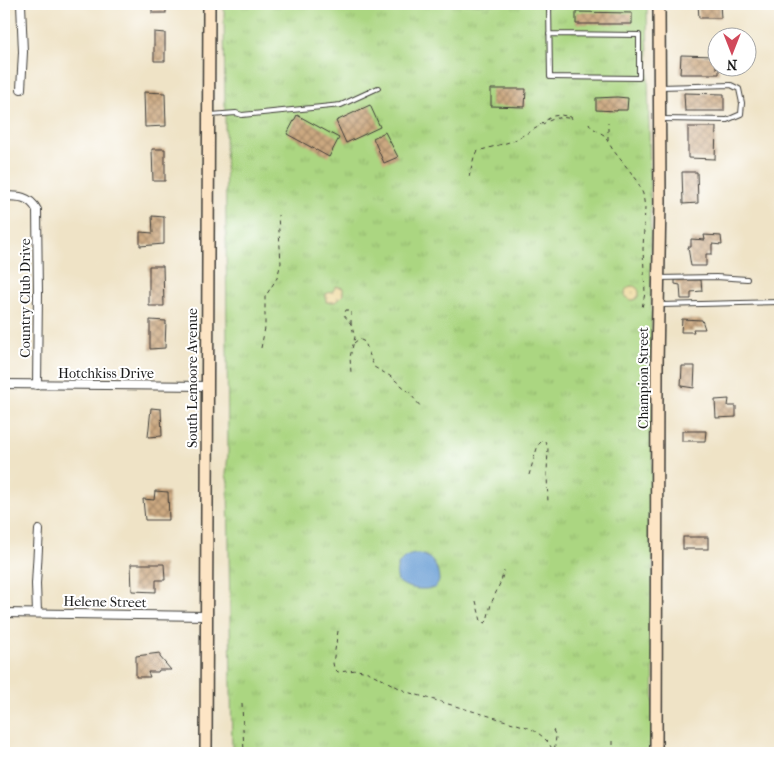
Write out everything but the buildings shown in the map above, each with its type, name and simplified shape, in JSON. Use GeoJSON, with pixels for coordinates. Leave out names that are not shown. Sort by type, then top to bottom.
{"type":"FeatureCollection","features":[{"type":"Feature","properties":{"kind":"street"},"geometry":{"type":"LineString","coordinates":[[21,4],[23,52],[21,88]]}},
{"type":"Feature","properties":{"kind":"street","name":"South Lemoore Avenue"},"geometry":{"type":"LineString","coordinates":[[206,753],[209,4]]}},
{"type":"Feature","properties":{"kind":"street","name":"Champion Street"},"geometry":{"type":"LineString","coordinates":[[656,753],[659,4]]}},
{"type":"Feature","properties":{"kind":"street","name":"Country Club Drive"},"geometry":{"type":"LineString","coordinates":[[4,196],[23,197],[32,203],[36,210],[38,293],[37,385]]}},
{"type":"Feature","properties":{"kind":"street","name":"Hotchkiss Drive"},"geometry":{"type":"LineString","coordinates":[[4,384],[207,386]]}},
{"type":"Feature","properties":{"kind":"street"},"geometry":{"type":"LineString","coordinates":[[37,613],[36,584],[39,530]]}},
{"type":"Feature","properties":{"kind":"street","name":"Helene Street"},"geometry":{"type":"LineString","coordinates":[[4,613],[206,616]]}},
{"type":"Feature","properties":{"kind":"lane"},"geometry":{"type":"LineString","coordinates":[[549,4],[549,34],[550,77],[638,78],[638,35],[549,34]]}},
{"type":"Feature","properties":{"kind":"lane"},"geometry":{"type":"LineString","coordinates":[[660,87],[731,85],[739,89],[742,103],[741,114],[727,120],[660,119]]}},
{"type":"Feature","properties":{"kind":"lane"},"geometry":{"type":"LineString","coordinates":[[208,115],[236,113],[242,115],[341,105],[378,88]]}},
{"type":"Feature","properties":{"kind":"lane"},"geometry":{"type":"LineString","coordinates":[[659,278],[716,277],[747,279]]}},
{"type":"Feature","properties":{"kind":"lane"},"geometry":{"type":"LineString","coordinates":[[658,305],[780,302]]}},
{"type":"Feature","properties":{"kind":"path"},"geometry":{"type":"LineString","coordinates":[[469,177],[473,160],[478,151],[510,143],[538,127],[552,119],[559,117],[572,119],[571,117],[561,115],[553,116],[538,127]]}},
{"type":"Feature","properties":{"kind":"path"},"geometry":{"type":"LineString","coordinates":[[589,123],[591,127],[605,134],[607,132]]}},
{"type":"Feature","properties":{"kind":"path"},"geometry":{"type":"LineString","coordinates":[[608,123],[607,132],[611,147],[630,169],[639,183],[643,194],[645,208],[643,249],[645,293],[642,308]]}},
{"type":"Feature","properties":{"kind":"path"},"geometry":{"type":"LineString","coordinates":[[601,132],[612,150],[639,183]]}},
{"type":"Feature","properties":{"kind":"path"},"geometry":{"type":"LineString","coordinates":[[261,348],[265,328],[265,297],[277,278],[281,262],[278,215]]}},
{"type":"Feature","properties":{"kind":"path"},"geometry":{"type":"LineString","coordinates":[[351,324],[352,313],[350,310],[346,310],[344,315],[351,324],[354,334],[354,343],[350,357],[351,373]]}},
{"type":"Feature","properties":{"kind":"path"},"geometry":{"type":"LineString","coordinates":[[354,334],[368,346],[369,357],[374,367],[390,376],[407,390],[420,407]]}},
{"type":"Feature","properties":{"kind":"path"},"geometry":{"type":"LineString","coordinates":[[354,343],[356,340],[360,340]]}},
{"type":"Feature","properties":{"kind":"path"},"geometry":{"type":"LineString","coordinates":[[529,474],[538,445],[542,441],[545,442],[548,448],[548,504]]}},
{"type":"Feature","properties":{"kind":"path"},"geometry":{"type":"LineString","coordinates":[[476,601],[480,620],[482,623],[485,623],[491,604],[502,581],[504,571]]}},
{"type":"Feature","properties":{"kind":"path"},"geometry":{"type":"LineString","coordinates":[[338,631],[333,663],[334,668],[338,672],[358,670],[368,672],[407,692],[527,727],[540,735],[553,748]]}},
{"type":"Feature","properties":{"kind":"path"},"geometry":{"type":"LineString","coordinates":[[242,704],[244,753]]}},
{"type":"Feature","properties":{"kind":"path"},"geometry":{"type":"LineString","coordinates":[[553,730],[556,738],[553,748],[554,753]]}},
{"type":"Feature","properties":{"kind":"path"},"geometry":{"type":"LineString","coordinates":[[613,753],[614,740]]}},
{"type":"Feature","properties":{"kind":"green space"},"geometry":{"type":"Polygon","coordinates":[[[224,4],[647,4],[651,246],[654,753],[232,753],[228,482],[226,475],[228,454],[224,4]]]}},
{"type":"Feature","properties":{"kind":"sand"},"geometry":{"type":"Polygon","coordinates":[[[336,286],[343,288],[343,295],[335,302],[326,302],[326,294],[333,291],[336,286]]]}},
{"type":"Feature","properties":{"kind":"sand"},"geometry":{"type":"Polygon","coordinates":[[[629,286],[635,286],[639,293],[635,300],[629,300],[625,296],[625,290],[629,286]]]}},
{"type":"Feature","properties":{"kind":"water"},"geometry":{"type":"Polygon","coordinates":[[[418,554],[430,559],[438,571],[439,581],[435,588],[415,589],[398,581],[397,570],[400,562],[407,556],[418,554]]]}}]}
